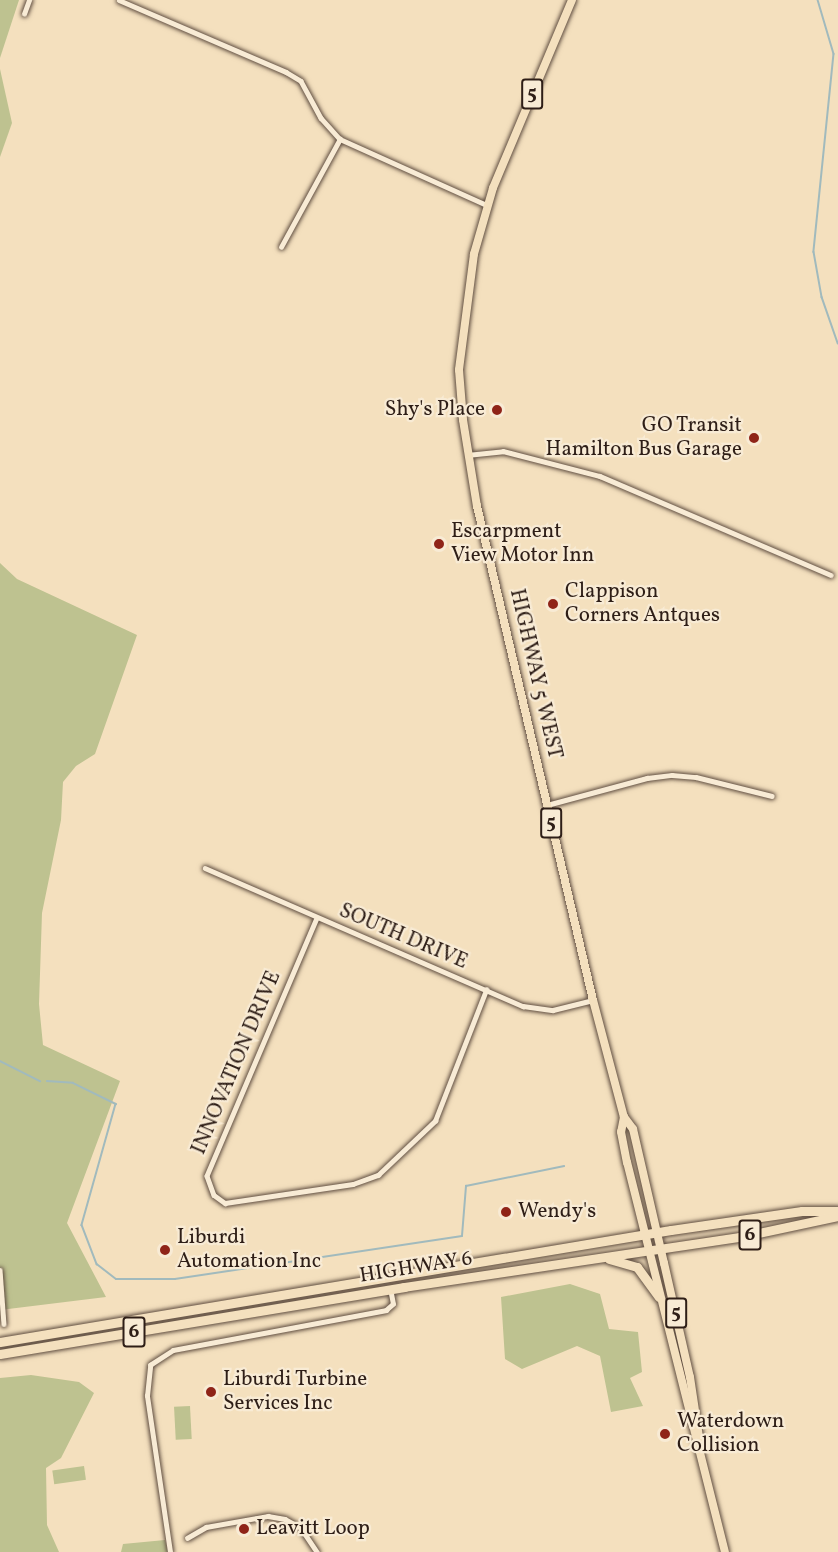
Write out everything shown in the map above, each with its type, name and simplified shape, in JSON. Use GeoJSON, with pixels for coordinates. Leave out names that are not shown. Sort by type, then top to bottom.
{"type":"FeatureCollection","features":[{"type":"Feature","properties":{"kind":"highway","name":"HIGHWAY 6"},"geometry":{"type":"LineString","coordinates":[[0,1342],[657,1232],[802,1211],[838,1211]]}},
{"type":"Feature","properties":{"kind":"highway","name":"HIGHWAY 6"},"geometry":{"type":"LineString","coordinates":[[0,1354],[390,1289],[649,1251],[838,1216]]}},
{"type":"Feature","properties":{"kind":"highway"},"geometry":{"type":"LineString","coordinates":[[604,1257],[637,1268],[659,1297]]}},
{"type":"Feature","properties":{"kind":"main road","name":"HIGHWAY 5 WEST"},"geometry":{"type":"LineString","coordinates":[[572,0],[487,205],[466,302],[459,370],[467,455],[547,805],[593,1000],[624,1117],[633,1129],[657,1232]]}},
{"type":"Feature","properties":{"kind":"main road","name":"HIGHWAY 5 WEST"},"geometry":{"type":"LineString","coordinates":[[624,1117],[621,1132],[645,1234]]}},
{"type":"Feature","properties":{"kind":"main road","name":"5"},"geometry":{"type":"LineString","coordinates":[[657,1232],[690,1377],[700,1444],[725,1552]]}},
{"type":"Feature","properties":{"kind":"main road","name":"5"},"geometry":{"type":"LineString","coordinates":[[645,1234],[691,1425],[700,1444]]}},
{"type":"Feature","properties":{"kind":"street"},"geometry":{"type":"LineString","coordinates":[[24,14],[29,0]]}},
{"type":"Feature","properties":{"kind":"street"},"geometry":{"type":"LineString","coordinates":[[119,0],[301,81],[321,118],[340,139],[487,205]]}},
{"type":"Feature","properties":{"kind":"street"},"geometry":{"type":"LineString","coordinates":[[281,247],[340,139]]}},
{"type":"Feature","properties":{"kind":"street"},"geometry":{"type":"LineString","coordinates":[[467,455],[503,451],[600,476],[831,575]]}},
{"type":"Feature","properties":{"kind":"street"},"geometry":{"type":"LineString","coordinates":[[547,805],[647,778],[672,775],[696,777],[772,795]]}},
{"type":"Feature","properties":{"kind":"street","name":"SOUTH DRIVE"},"geometry":{"type":"LineString","coordinates":[[205,868],[536,1010],[593,1000]]}},
{"type":"Feature","properties":{"kind":"street","name":"INNOVATION DRIVE"},"geometry":{"type":"LineString","coordinates":[[317,918],[207,1176],[214,1195],[225,1203],[353,1184],[378,1175],[435,1121],[486,990]]}},
{"type":"Feature","properties":{"kind":"street"},"geometry":{"type":"LineString","coordinates":[[0,1270],[4,1324]]}},
{"type":"Feature","properties":{"kind":"street"},"geometry":{"type":"LineString","coordinates":[[403,1275],[404,1287]]}},
{"type":"Feature","properties":{"kind":"street"},"geometry":{"type":"LineString","coordinates":[[170,1552],[147,1396],[150,1365],[172,1350],[387,1311],[393,1304],[390,1289]]}},
{"type":"Feature","properties":{"kind":"street"},"geometry":{"type":"LineString","coordinates":[[187,1538],[206,1527],[268,1516],[285,1519],[301,1528],[317,1552]]}},
{"type":"Feature","properties":{"kind":"green space"},"geometry":{"type":"Polygon","coordinates":[[[0,0],[19,0],[0,58],[0,0]]]}},
{"type":"Feature","properties":{"kind":"green space"},"geometry":{"type":"Polygon","coordinates":[[[0,69],[12,123],[0,157],[0,69]]]}},
{"type":"Feature","properties":{"kind":"green space"},"geometry":{"type":"Polygon","coordinates":[[[0,563],[17,579],[137,635],[95,754],[76,766],[63,782],[61,820],[42,913],[39,1004],[43,1045],[120,1081],[67,1223],[106,1297],[0,1310],[0,563]]]}},
{"type":"Feature","properties":{"kind":"green space"},"geometry":{"type":"Polygon","coordinates":[[[570,1284],[600,1294],[609,1329],[638,1332],[642,1372],[630,1378],[643,1406],[611,1412],[600,1356],[577,1346],[522,1369],[505,1359],[501,1297],[570,1284]]]}},
{"type":"Feature","properties":{"kind":"green space"},"geometry":{"type":"Polygon","coordinates":[[[31,1375],[79,1382],[94,1393],[61,1458],[46,1468],[47,1525],[59,1552],[0,1552],[0,1378],[31,1375]]]}},
{"type":"Feature","properties":{"kind":"green space"},"geometry":{"type":"Polygon","coordinates":[[[190,1406],[192,1439],[176,1440],[174,1407],[190,1406]]]}},
{"type":"Feature","properties":{"kind":"green space"},"geometry":{"type":"Polygon","coordinates":[[[84,1466],[86,1480],[54,1484],[52,1470],[84,1466]]]}},
{"type":"Feature","properties":{"kind":"green space"},"geometry":{"type":"Polygon","coordinates":[[[165,1540],[168,1552],[121,1552],[123,1544],[165,1540]]]}},
{"type":"Feature","properties":{"kind":"waterway"},"geometry":{"type":"LineString","coordinates":[[818,0],[834,54],[814,252],[822,297],[838,343]]}},
{"type":"Feature","properties":{"kind":"waterway"},"geometry":{"type":"LineString","coordinates":[[0,1061],[40,1081]]}},
{"type":"Feature","properties":{"kind":"waterway"},"geometry":{"type":"LineString","coordinates":[[47,1081],[73,1083],[116,1104],[82,1225],[97,1264],[116,1279],[175,1279],[462,1236],[466,1186],[564,1166]]}},
{"type":"Feature","properties":{"kind":"place","name":"Shy's Place"},"geometry":{"type":"Point","coordinates":[497,410]}},
{"type":"Feature","properties":{"kind":"place","name":"GO Transit Hamilton Bus Garage"},"geometry":{"type":"Point","coordinates":[754,438]}},
{"type":"Feature","properties":{"kind":"place","name":"Escarpment View Motor Inn"},"geometry":{"type":"Point","coordinates":[439,544]}},
{"type":"Feature","properties":{"kind":"place","name":"Clappison Corners Antques"},"geometry":{"type":"Point","coordinates":[553,604]}},
{"type":"Feature","properties":{"kind":"place","name":"Wendy's"},"geometry":{"type":"Point","coordinates":[506,1212]}},
{"type":"Feature","properties":{"kind":"place","name":"Liburdi Automation Inc"},"geometry":{"type":"Point","coordinates":[165,1250]}},
{"type":"Feature","properties":{"kind":"place","name":"Liburdi Turbine Services Inc"},"geometry":{"type":"Point","coordinates":[211,1392]}},
{"type":"Feature","properties":{"kind":"place","name":"Waterdown Collision"},"geometry":{"type":"Point","coordinates":[665,1434]}},
{"type":"Feature","properties":{"kind":"place","name":"Leavitt Loop"},"geometry":{"type":"Point","coordinates":[244,1529]}}]}
